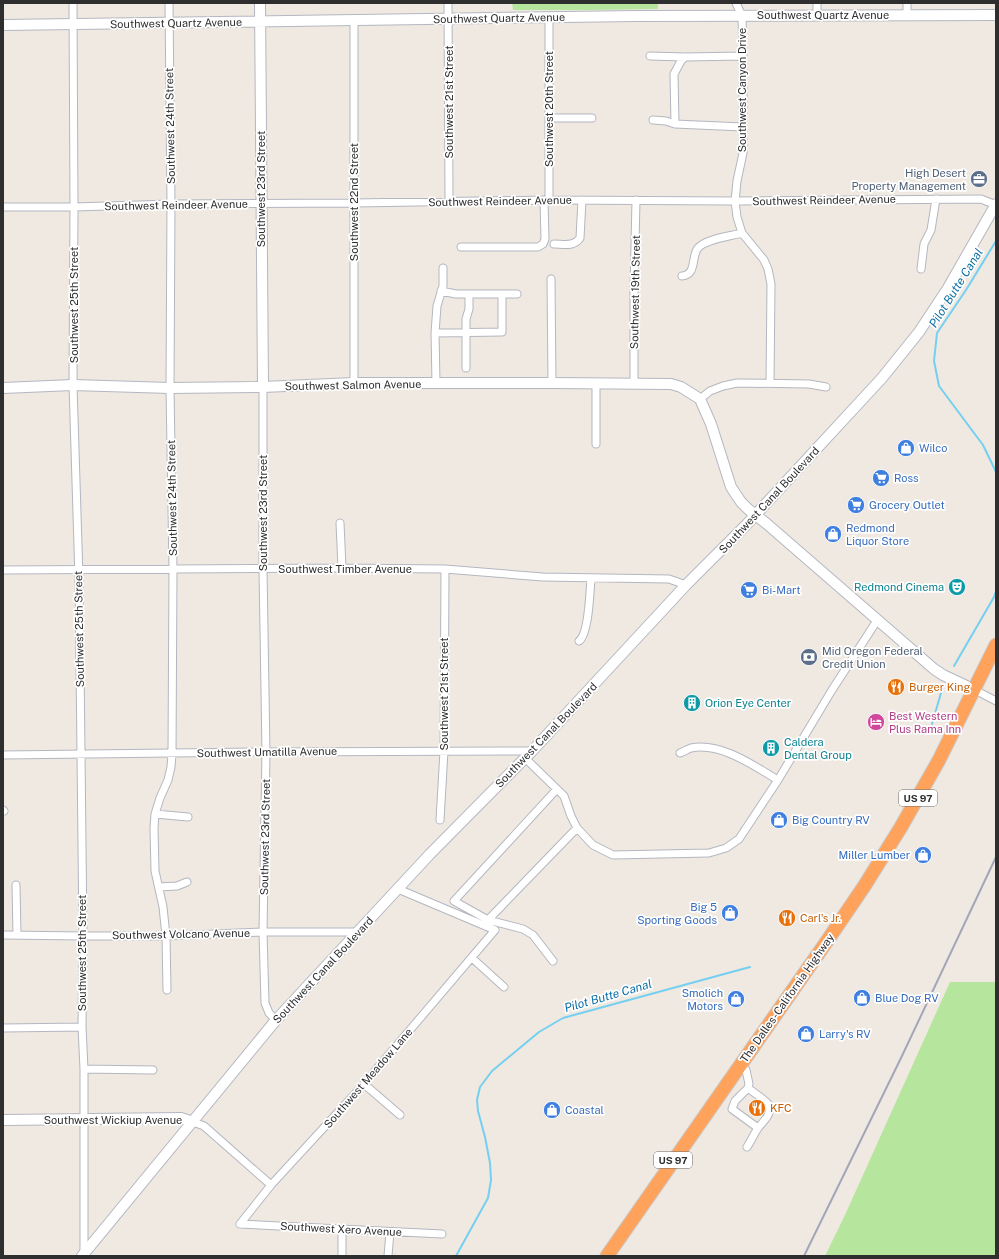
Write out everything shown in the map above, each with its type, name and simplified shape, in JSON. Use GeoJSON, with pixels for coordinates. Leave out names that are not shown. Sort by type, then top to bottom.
{"type":"FeatureCollection","features":[{"type":"Feature","properties":{"kind":"highway","name":"The Dalles-California Highway"},"geometry":{"type":"LineString","coordinates":[[607,1256],[865,885],[901,827],[939,760],[996,645]]}},
{"type":"Feature","properties":{"kind":"main road","name":"Southwest 23rd Street"},"geometry":{"type":"LineString","coordinates":[[260,3],[263,387]]}},
{"type":"Feature","properties":{"kind":"main road","name":"Southwest Quartz Avenue"},"geometry":{"type":"LineString","coordinates":[[3,25],[817,15],[996,15]]}},
{"type":"Feature","properties":{"kind":"main road","name":"Southwest Canal Boulevard"},"geometry":{"type":"LineString","coordinates":[[83,1255],[276,1020],[430,854],[528,754],[686,585],[755,515],[882,378],[919,332],[948,288],[996,204]]}},
{"type":"Feature","properties":{"kind":"main road","name":"Southwest Salmon Avenue"},"geometry":{"type":"LineString","coordinates":[[3,388],[73,385],[170,388],[436,383],[634,383],[671,384],[681,387],[700,399]]}},
{"type":"Feature","properties":{"kind":"main road"},"geometry":{"type":"LineString","coordinates":[[700,399],[711,424],[731,487],[741,502],[934,669],[943,675],[975,690]]}},
{"type":"Feature","properties":{"kind":"main road","name":"Southwest Wickiup Avenue"},"geometry":{"type":"LineString","coordinates":[[3,1120],[181,1118],[193,1122]]}},
{"type":"Feature","properties":{"kind":"street","name":"Southwest 25th Street"},"geometry":{"type":"LineString","coordinates":[[73,3],[73,385],[81,754],[83,936],[82,1027],[84,1069],[83,1255]]}},
{"type":"Feature","properties":{"kind":"street","name":"Southwest 24th Street"},"geometry":{"type":"LineString","coordinates":[[166,990],[166,936],[163,907],[154,871],[154,828],[155,814],[168,780],[172,754],[173,569],[170,388],[171,204],[169,3]]}},
{"type":"Feature","properties":{"kind":"street","name":"Southwest 21st Street"},"geometry":{"type":"LineString","coordinates":[[448,3],[449,202]]}},
{"type":"Feature","properties":{"kind":"street","name":"Southwest Canyon Drive"},"geometry":{"type":"LineString","coordinates":[[736,3],[742,16],[744,56],[743,153],[737,181],[735,201],[737,217],[742,233],[764,260],[770,275],[770,383]]}},
{"type":"Feature","properties":{"kind":"street"},"geometry":{"type":"LineString","coordinates":[[817,3],[817,15]]}},
{"type":"Feature","properties":{"kind":"street"},"geometry":{"type":"LineString","coordinates":[[906,15],[907,3]]}},
{"type":"Feature","properties":{"kind":"street","name":"Southwest 20th Street"},"geometry":{"type":"LineString","coordinates":[[461,247],[538,247],[543,244],[547,200],[549,118],[548,18]]}},
{"type":"Feature","properties":{"kind":"street","name":"Southwest 22nd Street"},"geometry":{"type":"LineString","coordinates":[[354,20],[354,384]]}},
{"type":"Feature","properties":{"kind":"street"},"geometry":{"type":"LineString","coordinates":[[650,56],[744,56]]}},
{"type":"Feature","properties":{"kind":"street"},"geometry":{"type":"LineString","coordinates":[[675,124],[674,74],[685,57]]}},
{"type":"Feature","properties":{"kind":"street"},"geometry":{"type":"LineString","coordinates":[[549,118],[592,118]]}},
{"type":"Feature","properties":{"kind":"street"},"geometry":{"type":"LineString","coordinates":[[653,120],[666,121],[675,124],[743,127]]}},
{"type":"Feature","properties":{"kind":"street"},"geometry":{"type":"LineString","coordinates":[[921,269],[924,244],[931,230],[936,199]]}},
{"type":"Feature","properties":{"kind":"street","name":"Southwest Reindeer Avenue"},"geometry":{"type":"LineString","coordinates":[[3,207],[74,207],[171,204],[354,204],[547,200],[735,201],[981,199],[996,204]]}},
{"type":"Feature","properties":{"kind":"street"},"geometry":{"type":"LineString","coordinates":[[554,244],[574,244],[578,242],[580,238],[582,200]]}},
{"type":"Feature","properties":{"kind":"street","name":"Southwest 19th Street"},"geometry":{"type":"LineString","coordinates":[[634,383],[636,200]]}},
{"type":"Feature","properties":{"kind":"street"},"geometry":{"type":"LineString","coordinates":[[682,276],[685,276],[690,272],[694,266],[696,249],[702,244],[742,233]]}},
{"type":"Feature","properties":{"kind":"street"},"geometry":{"type":"LineString","coordinates":[[436,383],[435,333],[437,306],[443,286],[443,268]]}},
{"type":"Feature","properties":{"kind":"street"},"geometry":{"type":"LineString","coordinates":[[551,279],[552,383]]}},
{"type":"Feature","properties":{"kind":"street"},"geometry":{"type":"LineString","coordinates":[[441,291],[456,294],[517,294]]}},
{"type":"Feature","properties":{"kind":"street"},"geometry":{"type":"LineString","coordinates":[[466,368],[466,319],[469,309],[469,294]]}},
{"type":"Feature","properties":{"kind":"street"},"geometry":{"type":"LineString","coordinates":[[435,333],[502,332],[502,294]]}},
{"type":"Feature","properties":{"kind":"street"},"geometry":{"type":"LineString","coordinates":[[596,383],[596,444]]}},
{"type":"Feature","properties":{"kind":"street"},"geometry":{"type":"LineString","coordinates":[[700,399],[710,391],[737,383],[809,384],[826,387]]}},
{"type":"Feature","properties":{"kind":"street","name":"Southwest 23rd Street"},"geometry":{"type":"LineString","coordinates":[[263,387],[263,569],[266,752],[263,932],[265,1003],[269,1013],[276,1020]]}},
{"type":"Feature","properties":{"kind":"street"},"geometry":{"type":"LineString","coordinates":[[340,523],[342,568]]}},
{"type":"Feature","properties":{"kind":"street","name":"Southwest 21st Street"},"geometry":{"type":"LineString","coordinates":[[440,820],[444,751],[445,568]]}},
{"type":"Feature","properties":{"kind":"street","name":"Southwest Timber Avenue"},"geometry":{"type":"LineString","coordinates":[[3,570],[445,568],[543,577],[669,579],[686,585]]}},
{"type":"Feature","properties":{"kind":"street"},"geometry":{"type":"LineString","coordinates":[[579,641],[583,639],[589,608],[591,578]]}},
{"type":"Feature","properties":{"kind":"street"},"geometry":{"type":"LineString","coordinates":[[528,754],[564,796],[570,816],[577,828],[593,845],[613,855],[709,853],[726,848],[739,839],[778,780],[832,690],[878,619]]}},
{"type":"Feature","properties":{"kind":"street"},"geometry":{"type":"LineString","coordinates":[[975,690],[996,701]]}},
{"type":"Feature","properties":{"kind":"street"},"geometry":{"type":"LineString","coordinates":[[680,754],[691,748],[709,748],[733,754],[778,780]]}},
{"type":"Feature","properties":{"kind":"street","name":"Southwest Umatilla Avenue"},"geometry":{"type":"LineString","coordinates":[[3,756],[444,751],[528,754]]}},
{"type":"Feature","properties":{"kind":"street"},"geometry":{"type":"LineString","coordinates":[[553,961],[533,935],[523,929],[488,920],[454,901],[557,789]]}},
{"type":"Feature","properties":{"kind":"street"},"geometry":{"type":"LineString","coordinates":[[155,814],[188,817]]}},
{"type":"Feature","properties":{"kind":"street"},"geometry":{"type":"LineString","coordinates":[[488,920],[577,828]]}},
{"type":"Feature","properties":{"kind":"street"},"geometry":{"type":"LineString","coordinates":[[159,887],[177,886],[187,882]]}},
{"type":"Feature","properties":{"kind":"street"},"geometry":{"type":"LineString","coordinates":[[16,885],[16,935]]}},
{"type":"Feature","properties":{"kind":"street","name":"Southwest Meadow Lane"},"geometry":{"type":"LineString","coordinates":[[240,1224],[271,1185],[364,1084],[495,930],[398,889]]}},
{"type":"Feature","properties":{"kind":"street","name":"Southwest Volcano Avenue"},"geometry":{"type":"LineString","coordinates":[[3,935],[166,936],[263,932],[358,932]]}},
{"type":"Feature","properties":{"kind":"street"},"geometry":{"type":"LineString","coordinates":[[472,958],[504,987]]}},
{"type":"Feature","properties":{"kind":"street"},"geometry":{"type":"LineString","coordinates":[[3,1028],[82,1027]]}},
{"type":"Feature","properties":{"kind":"street"},"geometry":{"type":"LineString","coordinates":[[740,1065],[746,1070],[749,1084],[748,1088],[735,1101],[732,1109],[758,1128]]}},
{"type":"Feature","properties":{"kind":"street"},"geometry":{"type":"LineString","coordinates":[[84,1069],[153,1070]]}},
{"type":"Feature","properties":{"kind":"street"},"geometry":{"type":"LineString","coordinates":[[364,1084],[400,1115]]}},
{"type":"Feature","properties":{"kind":"street"},"geometry":{"type":"LineString","coordinates":[[747,1147],[758,1128],[768,1115],[770,1107],[748,1088]]}},
{"type":"Feature","properties":{"kind":"street","name":"Southwest Wickiup Avenue"},"geometry":{"type":"LineString","coordinates":[[193,1122],[204,1126],[271,1185]]}},
{"type":"Feature","properties":{"kind":"street","name":"Southwest Xero Avenue"},"geometry":{"type":"LineString","coordinates":[[240,1224],[442,1234]]}},
{"type":"Feature","properties":{"kind":"street"},"geometry":{"type":"LineString","coordinates":[[342,1229],[342,1256]]}},
{"type":"Feature","properties":{"kind":"street"},"geometry":{"type":"LineString","coordinates":[[388,1256],[390,1232]]}},
{"type":"Feature","properties":{"kind":"green space"},"geometry":{"type":"Polygon","coordinates":[[[512,3],[658,3],[658,9],[513,10],[512,3]]]}},
{"type":"Feature","properties":{"kind":"green space"},"geometry":{"type":"Polygon","coordinates":[[[950,982],[996,982],[996,1256],[825,1256],[845,1215],[950,982]]]}},
{"type":"Feature","properties":{"kind":"waterway","name":"Pilot Butte Canal"},"geometry":{"type":"LineString","coordinates":[[996,241],[937,333],[934,361],[939,386],[983,445],[996,472]]}},
{"type":"Feature","properties":{"kind":"waterway","name":"Pilot Butte Canal"},"geometry":{"type":"LineString","coordinates":[[954,666],[996,591]]}},
{"type":"Feature","properties":{"kind":"waterway","name":"Pilot Butte Canal"},"geometry":{"type":"LineString","coordinates":[[932,724],[943,686]]}},
{"type":"Feature","properties":{"kind":"waterway","name":"Pilot Butte Canal"},"geometry":{"type":"LineString","coordinates":[[456,1256],[488,1198],[491,1180],[490,1163],[478,1111],[477,1100],[480,1087],[492,1071],[539,1032],[563,1018],[750,967]]}},
{"type":"Feature","properties":{"kind":"railway"},"geometry":{"type":"LineString","coordinates":[[804,1256],[901,1058],[996,857]]}},
{"type":"Feature","properties":{"kind":"place","name":"High Desert Property Management"},"geometry":{"type":"Point","coordinates":[979,179]}},
{"type":"Feature","properties":{"kind":"place","name":"Wilco"},"geometry":{"type":"Point","coordinates":[906,448]}},
{"type":"Feature","properties":{"kind":"place","name":"Ross"},"geometry":{"type":"Point","coordinates":[881,478]}},
{"type":"Feature","properties":{"kind":"place","name":"Grocery Outlet"},"geometry":{"type":"Point","coordinates":[856,505]}},
{"type":"Feature","properties":{"kind":"place","name":"Redmond Liquor Store"},"geometry":{"type":"Point","coordinates":[833,534]}},
{"type":"Feature","properties":{"kind":"place","name":"Redmond Cinema"},"geometry":{"type":"Point","coordinates":[957,587]}},
{"type":"Feature","properties":{"kind":"place","name":"Bi-Mart"},"geometry":{"type":"Point","coordinates":[749,590]}},
{"type":"Feature","properties":{"kind":"place","name":"Mid Oregon Federal Credit Union"},"geometry":{"type":"Point","coordinates":[809,657]}},
{"type":"Feature","properties":{"kind":"place","name":"Burger King"},"geometry":{"type":"Point","coordinates":[896,687]}},
{"type":"Feature","properties":{"kind":"place","name":"Orion Eye Center"},"geometry":{"type":"Point","coordinates":[692,703]}},
{"type":"Feature","properties":{"kind":"place","name":"Best Western Plus Rama Inn"},"geometry":{"type":"Point","coordinates":[876,722]}},
{"type":"Feature","properties":{"kind":"place","name":"Caldera Dental Group"},"geometry":{"type":"Point","coordinates":[771,748]}},
{"type":"Feature","properties":{"kind":"place","name":"Big Country RV"},"geometry":{"type":"Point","coordinates":[779,820]}},
{"type":"Feature","properties":{"kind":"place","name":"Miller Lumber"},"geometry":{"type":"Point","coordinates":[923,855]}},
{"type":"Feature","properties":{"kind":"place","name":"Big 5 Sporting Goods"},"geometry":{"type":"Point","coordinates":[730,913]}},
{"type":"Feature","properties":{"kind":"place","name":"Carl's Jr."},"geometry":{"type":"Point","coordinates":[787,918]}},
{"type":"Feature","properties":{"kind":"place","name":"Blue Dog RV"},"geometry":{"type":"Point","coordinates":[862,998]}},
{"type":"Feature","properties":{"kind":"place","name":"Smolich Motors"},"geometry":{"type":"Point","coordinates":[736,999]}},
{"type":"Feature","properties":{"kind":"place","name":"Larry's RV"},"geometry":{"type":"Point","coordinates":[806,1034]}},
{"type":"Feature","properties":{"kind":"place","name":"KFC"},"geometry":{"type":"Point","coordinates":[757,1108]}},
{"type":"Feature","properties":{"kind":"place","name":"Coastal"},"geometry":{"type":"Point","coordinates":[552,1110]}}]}
